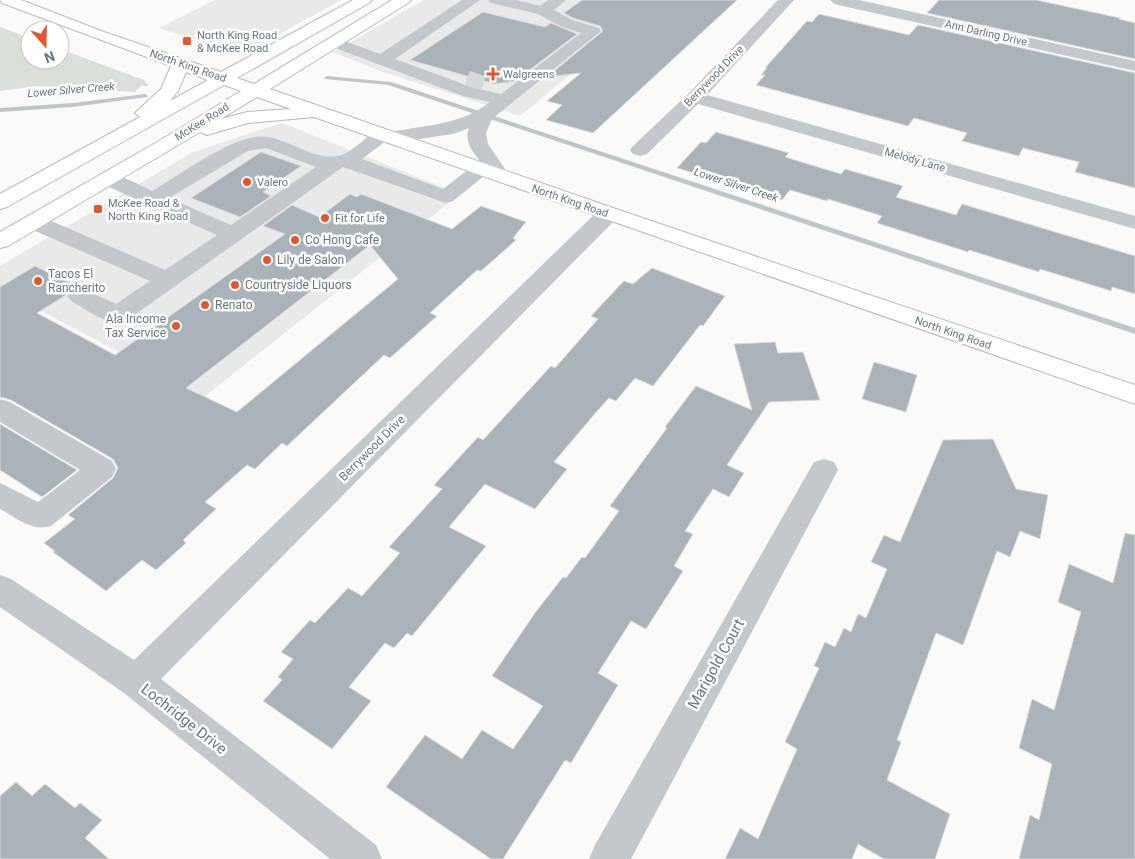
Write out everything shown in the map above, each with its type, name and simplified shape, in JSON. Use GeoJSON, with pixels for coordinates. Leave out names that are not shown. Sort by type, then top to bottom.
{"type":"FeatureCollection","features":[{"type":"Feature","properties":{"kind":"main road","name":"North King Road"},"geometry":{"type":"LineString","coordinates":[[7,0],[98,35],[1135,396]]}},
{"type":"Feature","properties":{"kind":"main road"},"geometry":{"type":"LineString","coordinates":[[0,202],[364,0]]}},
{"type":"Feature","properties":{"kind":"main road","name":"McKee Road"},"geometry":{"type":"LineString","coordinates":[[0,241],[166,145],[403,0]]}},
{"type":"Feature","properties":{"kind":"main road"},"geometry":{"type":"LineString","coordinates":[[126,133],[136,119],[162,99],[181,64]]}},
{"type":"Feature","properties":{"kind":"main road"},"geometry":{"type":"LineString","coordinates":[[166,145],[218,125],[247,118],[320,112]]}},
{"type":"Feature","properties":{"kind":"street"},"geometry":{"type":"LineString","coordinates":[[382,60],[472,0]]}},
{"type":"Feature","properties":{"kind":"street"},"geometry":{"type":"LineString","coordinates":[[79,296],[118,315],[233,234],[339,164],[388,136],[453,128],[498,104],[594,31],[566,23],[543,11],[496,0]]}},
{"type":"Feature","properties":{"kind":"street"},"geometry":{"type":"LineString","coordinates":[[543,11],[558,0]]}},
{"type":"Feature","properties":{"kind":"street","name":"Berrywood Drive"},"geometry":{"type":"LineString","coordinates":[[640,150],[695,98],[786,0]]}},
{"type":"Feature","properties":{"kind":"street","name":"Ann Darling Drive"},"geometry":{"type":"LineString","coordinates":[[838,0],[1135,66]]}},
{"type":"Feature","properties":{"kind":"street"},"geometry":{"type":"LineString","coordinates":[[333,42],[498,104]]}},
{"type":"Feature","properties":{"kind":"street"},"geometry":{"type":"LineString","coordinates":[[436,80],[467,80]]}},
{"type":"Feature","properties":{"kind":"street"},"geometry":{"type":"LineString","coordinates":[[488,86],[498,104]]}},
{"type":"Feature","properties":{"kind":"street","name":"Melody Lane"},"geometry":{"type":"LineString","coordinates":[[695,98],[1135,223]]}},
{"type":"Feature","properties":{"kind":"street"},"geometry":{"type":"LineString","coordinates":[[153,200],[241,147],[268,142],[446,197],[490,172],[478,144],[476,133],[498,104]]}},
{"type":"Feature","properties":{"kind":"street"},"geometry":{"type":"LineString","coordinates":[[107,179],[233,234]]}},
{"type":"Feature","properties":{"kind":"street","name":"Berrywood Drive"},"geometry":{"type":"LineString","coordinates":[[136,681],[608,214]]}},
{"type":"Feature","properties":{"kind":"street"},"geometry":{"type":"LineString","coordinates":[[34,222],[168,280]]}},
{"type":"Feature","properties":{"kind":"street"},"geometry":{"type":"LineString","coordinates":[[0,409],[102,469],[40,517],[0,495]]}},
{"type":"Feature","properties":{"kind":"street","name":"Marigold Court"},"geometry":{"type":"LineString","coordinates":[[609,859],[824,470]]}},
{"type":"Feature","properties":{"kind":"street","name":"Lochridge Drive"},"geometry":{"type":"LineString","coordinates":[[0,589],[136,681],[362,859]]}},
{"type":"Feature","properties":{"kind":"shaded area"},"geometry":{"type":"Polygon","coordinates":[[[215,0],[341,0],[242,55],[159,28],[215,0]]]}},
{"type":"Feature","properties":{"kind":"shaded area"},"geometry":{"type":"Polygon","coordinates":[[[424,0],[660,0],[520,116],[380,71],[333,52],[424,0]]]}},
{"type":"Feature","properties":{"kind":"shaded area"},"geometry":{"type":"Polygon","coordinates":[[[0,27],[20,34],[20,70],[70,70],[70,53],[144,80],[149,86],[141,86],[135,92],[37,86],[0,91],[0,27]]]}},
{"type":"Feature","properties":{"kind":"shaded area"},"geometry":{"type":"Polygon","coordinates":[[[282,123],[460,194],[204,397],[0,289],[0,266],[193,152],[282,123]]]}},
{"type":"Feature","properties":{"kind":"building"},"geometry":{"type":"Polygon","coordinates":[[[582,0],[737,0],[593,133],[546,120],[562,105],[547,101],[581,73],[547,77],[603,31],[600,26],[573,18],[564,13],[582,0]]]}},
{"type":"Feature","properties":{"kind":"building"},"geometry":{"type":"Polygon","coordinates":[[[939,0],[1036,0],[1120,18],[1135,23],[1135,59],[927,13],[939,0]]]}},
{"type":"Feature","properties":{"kind":"building","name":"Walgreens"},"geometry":{"type":"Polygon","coordinates":[[[483,12],[545,27],[551,23],[577,34],[515,81],[495,84],[410,60],[483,12]]]}},
{"type":"Feature","properties":{"kind":"building"},"geometry":{"type":"Polygon","coordinates":[[[819,14],[909,35],[918,25],[1135,73],[1135,188],[1075,172],[1079,162],[1023,148],[1019,156],[962,141],[967,133],[914,118],[908,126],[756,85],[765,75],[761,75],[767,68],[765,68],[807,21],[812,22],[819,14]]]}},
{"type":"Feature","properties":{"kind":"building"},"geometry":{"type":"Polygon","coordinates":[[[716,132],[789,153],[785,157],[841,174],[845,169],[903,186],[896,197],[956,215],[962,204],[1135,256],[1135,294],[1112,287],[1111,291],[1040,269],[1039,272],[969,250],[968,252],[877,223],[882,216],[828,199],[827,201],[790,190],[782,200],[677,168],[701,142],[706,143],[716,132]]]}},
{"type":"Feature","properties":{"kind":"building","name":"Valero"},"geometry":{"type":"Polygon","coordinates":[[[261,152],[301,166],[263,192],[271,196],[240,217],[191,198],[261,152]]]}},
{"type":"Feature","properties":{"kind":"building"},"geometry":{"type":"Polygon","coordinates":[[[350,194],[357,197],[361,194],[452,229],[481,206],[526,222],[513,238],[516,240],[481,271],[477,270],[430,313],[437,316],[390,358],[384,355],[287,446],[282,443],[255,469],[247,465],[205,502],[216,509],[183,540],[186,543],[156,570],[142,560],[106,591],[53,552],[55,551],[44,543],[75,519],[68,515],[113,478],[118,468],[113,459],[11,400],[0,397],[0,287],[35,266],[78,287],[70,289],[66,295],[37,313],[115,355],[285,234],[263,226],[292,205],[319,217],[350,194]],[[370,245],[186,388],[237,412],[398,279],[370,245]]]}},
{"type":"Feature","properties":{"kind":"building"},"geometry":{"type":"Polygon","coordinates":[[[652,268],[725,296],[703,326],[700,325],[653,386],[635,378],[616,401],[609,398],[597,411],[554,462],[567,469],[535,509],[485,484],[449,527],[486,546],[412,636],[407,633],[394,648],[385,643],[349,687],[371,701],[332,749],[263,701],[282,680],[278,677],[293,659],[281,652],[310,620],[315,623],[348,588],[362,596],[400,553],[389,547],[442,489],[434,485],[478,437],[483,440],[551,366],[555,368],[598,319],[591,316],[624,281],[633,284],[652,268]]]}},
{"type":"Feature","properties":{"kind":"building"},"geometry":{"type":"Polygon","coordinates":[[[775,342],[778,353],[803,352],[820,400],[769,402],[727,465],[744,473],[729,497],[713,489],[685,531],[693,534],[674,566],[683,571],[646,629],[631,621],[598,673],[618,685],[571,763],[565,760],[503,859],[491,859],[386,787],[425,735],[462,759],[482,730],[513,749],[543,706],[492,676],[535,613],[563,577],[566,578],[582,557],[585,558],[619,511],[610,506],[696,386],[752,410],[734,344],[775,342]]]}},
{"type":"Feature","properties":{"kind":"building"},"geometry":{"type":"Polygon","coordinates":[[[874,362],[917,375],[906,412],[862,399],[874,362]]]}},
{"type":"Feature","properties":{"kind":"building"},"geometry":{"type":"Polygon","coordinates":[[[0,424],[77,470],[42,497],[0,470],[0,424]]]}},
{"type":"Feature","properties":{"kind":"building"},"geometry":{"type":"Polygon","coordinates":[[[993,439],[1016,489],[1048,495],[1040,539],[1020,531],[1010,557],[997,551],[963,645],[936,633],[897,740],[901,742],[887,780],[950,814],[935,859],[884,859],[858,844],[852,859],[725,859],[740,828],[758,839],[797,749],[785,742],[819,668],[814,666],[825,642],[835,647],[844,628],[851,632],[858,614],[866,618],[887,569],[871,562],[884,535],[900,542],[943,440],[993,439]]]}},
{"type":"Feature","properties":{"kind":"building"},"geometry":{"type":"Polygon","coordinates":[[[1125,533],[1135,535],[1135,859],[1019,859],[1030,815],[1039,820],[1052,764],[1019,748],[1032,699],[1054,710],[1081,612],[1058,602],[1069,564],[1113,583],[1125,533]]]}},
{"type":"Feature","properties":{"kind":"building"},"geometry":{"type":"Polygon","coordinates":[[[16,782],[32,796],[45,784],[75,808],[80,803],[102,820],[85,838],[109,859],[0,859],[0,796],[16,782]]]}},
{"type":"Feature","properties":{"kind":"waterway","name":"Lower Silver Creek"},"geometry":{"type":"LineString","coordinates":[[327,78],[389,83],[1135,331]]}},
{"type":"Feature","properties":{"kind":"waterway","name":"Lower Silver Creek"},"geometry":{"type":"LineString","coordinates":[[0,110],[73,105],[145,96]]}},
{"type":"Feature","properties":{"kind":"tunnel"},"geometry":{"type":"LineString","coordinates":[[467,79],[488,86]]}},
{"type":"Feature","properties":{"kind":"place","name":"North King Road & McKee Road"},"geometry":{"type":"Point","coordinates":[187,41]}},
{"type":"Feature","properties":{"kind":"place","name":"Walgreens"},"geometry":{"type":"Point","coordinates":[493,74]}},
{"type":"Feature","properties":{"kind":"place","name":"Valero"},"geometry":{"type":"Point","coordinates":[247,182]}},
{"type":"Feature","properties":{"kind":"place","name":"McKee Road & North King Road"},"geometry":{"type":"Point","coordinates":[98,209]}},
{"type":"Feature","properties":{"kind":"place","name":"Fit for Life"},"geometry":{"type":"Point","coordinates":[325,218]}},
{"type":"Feature","properties":{"kind":"place","name":"Co Hong Cafe"},"geometry":{"type":"Point","coordinates":[295,240]}},
{"type":"Feature","properties":{"kind":"place","name":"Lily de Salon"},"geometry":{"type":"Point","coordinates":[267,260]}},
{"type":"Feature","properties":{"kind":"place","name":"Tacos El Rancherito"},"geometry":{"type":"Point","coordinates":[38,281]}},
{"type":"Feature","properties":{"kind":"place","name":"Countryside Liquors"},"geometry":{"type":"Point","coordinates":[235,285]}},
{"type":"Feature","properties":{"kind":"place","name":"Renato"},"geometry":{"type":"Point","coordinates":[205,305]}},
{"type":"Feature","properties":{"kind":"place","name":"Ala Income Tax Service"},"geometry":{"type":"Point","coordinates":[176,326]}}]}
